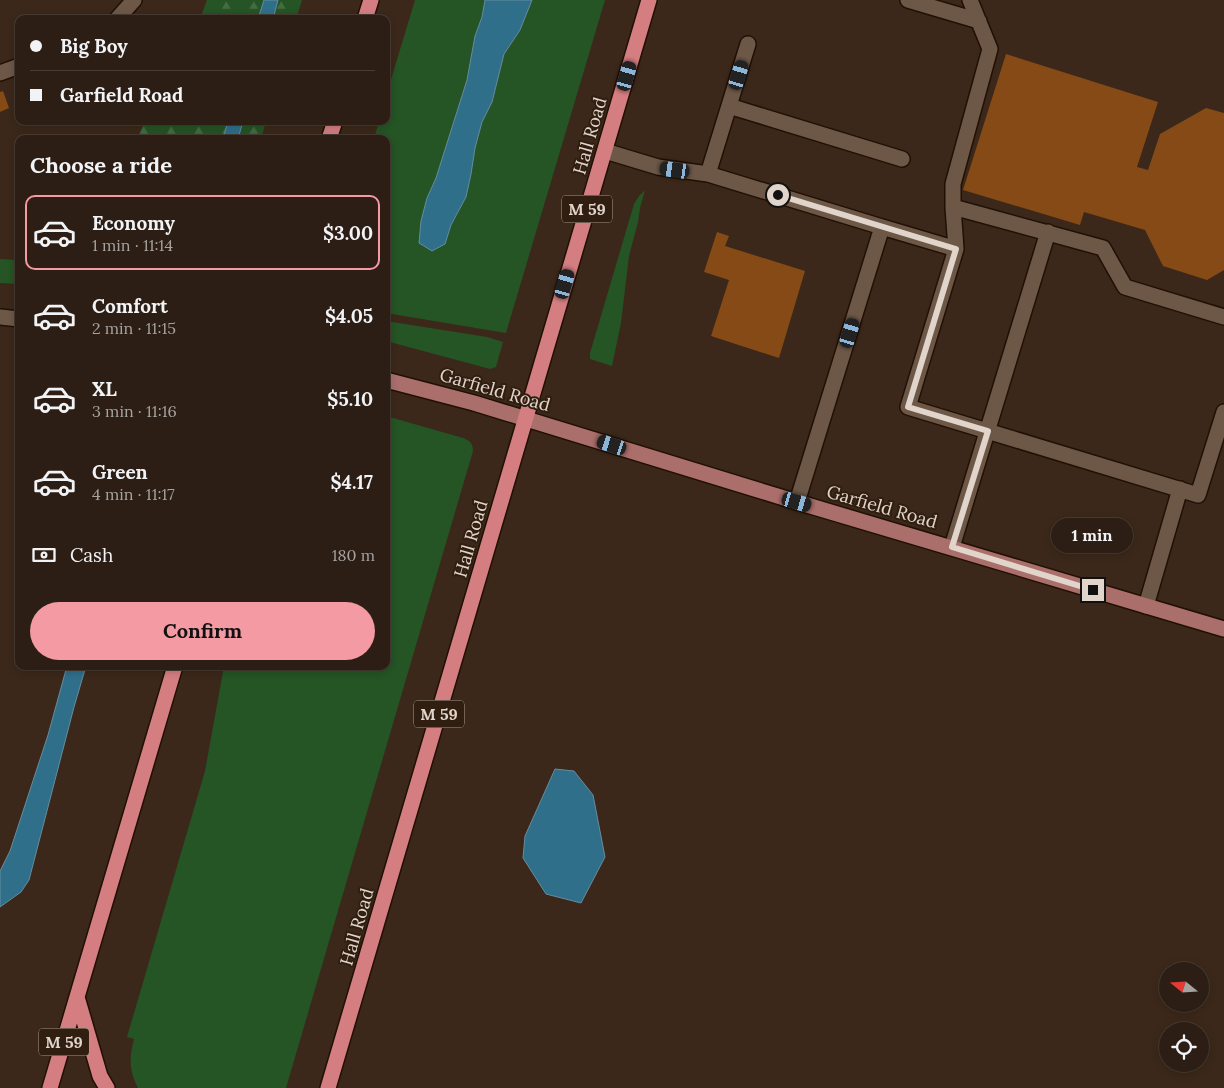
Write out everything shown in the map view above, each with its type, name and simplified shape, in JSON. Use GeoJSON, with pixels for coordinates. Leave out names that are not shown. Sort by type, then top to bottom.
{"type":"FeatureCollection","features":[{"type":"Feature","properties":{"kind":"highway"},"geometry":{"type":"LineString","coordinates":[[366,15],[370,0]]}},
{"type":"Feature","properties":{"kind":"highway","name":"Hall Road"},"geometry":{"type":"LineString","coordinates":[[328,1088],[649,0]]}},
{"type":"Feature","properties":{"kind":"highway","name":"M 59"},"geometry":{"type":"LineString","coordinates":[[50,1088],[173,670]]}},
{"type":"Feature","properties":{"kind":"highway"},"geometry":{"type":"LineString","coordinates":[[77,997],[100,1076],[106,1088]]}},
{"type":"Feature","properties":{"kind":"main road","name":"Garfield Road"},"geometry":{"type":"LineString","coordinates":[[390,381],[526,418],[797,502],[1224,629]]}},
{"type":"Feature","properties":{"kind":"street"},"geometry":{"type":"LineString","coordinates":[[120,15],[134,0]]}},
{"type":"Feature","properties":{"kind":"street"},"geometry":{"type":"LineString","coordinates":[[908,0],[979,22]]}},
{"type":"Feature","properties":{"kind":"street"},"geometry":{"type":"LineString","coordinates":[[970,0],[990,49],[953,184],[956,249],[908,407],[1198,495],[1217,458],[1224,412]]}},
{"type":"Feature","properties":{"kind":"street"},"geometry":{"type":"LineString","coordinates":[[708,174],[748,44]]}},
{"type":"Feature","properties":{"kind":"street"},"geometry":{"type":"LineString","coordinates":[[0,73],[15,67]]}},
{"type":"Feature","properties":{"kind":"street"},"geometry":{"type":"LineString","coordinates":[[729,106],[902,159]]}},
{"type":"Feature","properties":{"kind":"street"},"geometry":{"type":"LineString","coordinates":[[605,151],[658,168],[708,174],[956,249]]}},
{"type":"Feature","properties":{"kind":"street"},"geometry":{"type":"LineString","coordinates":[[953,207],[1103,248],[1125,287],[1224,317]]}},
{"type":"Feature","properties":{"kind":"street"},"geometry":{"type":"LineString","coordinates":[[797,502],[882,227]]}},
{"type":"Feature","properties":{"kind":"street"},"geometry":{"type":"LineString","coordinates":[[952,547],[1048,232]]}},
{"type":"Feature","properties":{"kind":"street"},"geometry":{"type":"LineString","coordinates":[[0,317],[15,319]]}},
{"type":"Feature","properties":{"kind":"street"},"geometry":{"type":"LineString","coordinates":[[1146,606],[1180,489]]}},
{"type":"Feature","properties":{"kind":"green space"},"geometry":{"type":"Polygon","coordinates":[[[207,0],[302,0],[297,15],[201,15],[207,0]]]}},
{"type":"Feature","properties":{"kind":"green space"},"geometry":{"type":"Polygon","coordinates":[[[415,0],[485,0],[482,17],[475,36],[467,80],[436,178],[427,198],[432,251],[445,244],[451,225],[458,213],[471,174],[482,122],[492,102],[504,54],[520,30],[532,0],[605,0],[506,333],[390,314],[390,135],[375,135],[378,125],[390,125],[390,83],[415,0]]]}},
{"type":"Feature","properties":{"kind":"green space"},"geometry":{"type":"Polygon","coordinates":[[[143,125],[265,125],[262,135],[139,135],[143,125]]]}},
{"type":"Feature","properties":{"kind":"green space"},"geometry":{"type":"Polygon","coordinates":[[[645,190],[629,256],[621,323],[612,366],[590,359],[590,353],[634,204],[645,190]]]}},
{"type":"Feature","properties":{"kind":"green space"},"geometry":{"type":"Polygon","coordinates":[[[0,259],[15,260],[15,284],[0,283],[0,259]]]}},
{"type":"Feature","properties":{"kind":"green space"},"geometry":{"type":"Polygon","coordinates":[[[390,322],[487,337],[503,342],[496,367],[490,369],[390,342],[390,322]]]}},
{"type":"Feature","properties":{"kind":"green space"},"geometry":{"type":"Polygon","coordinates":[[[390,417],[468,440],[473,451],[286,1088],[138,1088],[133,1076],[131,1052],[134,1039],[127,1037],[205,771],[223,670],[390,670],[390,417]]]}},
{"type":"Feature","properties":{"kind":"water"},"geometry":{"type":"Polygon","coordinates":[[[264,0],[278,0],[274,15],[259,15],[264,0]]]}},
{"type":"Feature","properties":{"kind":"water"},"geometry":{"type":"Polygon","coordinates":[[[485,0],[532,0],[520,30],[504,54],[492,102],[482,122],[475,148],[466,197],[451,225],[445,244],[432,251],[419,243],[421,221],[467,80],[475,36],[482,17],[485,0]]]}},
{"type":"Feature","properties":{"kind":"water"},"geometry":{"type":"Polygon","coordinates":[[[227,125],[242,125],[239,135],[224,135],[227,125]]]}},
{"type":"Feature","properties":{"kind":"water"},"geometry":{"type":"Polygon","coordinates":[[[66,670],[85,670],[29,880],[21,892],[0,907],[0,871],[10,851],[48,735],[66,670]]]}},
{"type":"Feature","properties":{"kind":"water"},"geometry":{"type":"Polygon","coordinates":[[[555,769],[574,771],[593,795],[605,857],[581,903],[546,894],[523,858],[525,836],[555,769]]]}},
{"type":"Feature","properties":{"kind":"building"},"geometry":{"type":"Polygon","coordinates":[[[1006,54],[1158,102],[1137,167],[1148,170],[1160,134],[1206,108],[1224,113],[1224,270],[1207,280],[1163,266],[1145,230],[1084,212],[1080,225],[963,190],[1006,54]]]}},
{"type":"Feature","properties":{"kind":"building"},"geometry":{"type":"Polygon","coordinates":[[[3,91],[9,108],[0,112],[0,92],[3,91]]]}},
{"type":"Feature","properties":{"kind":"building"},"geometry":{"type":"Polygon","coordinates":[[[717,232],[729,236],[725,246],[805,271],[779,358],[711,336],[729,280],[704,272],[717,232]]]}},
{"type":"Feature","properties":{"kind":"route"},"geometry":{"type":"LineString","coordinates":[[778,195],[956,249],[908,407],[988,431],[952,547],[1093,590]]}}]}
